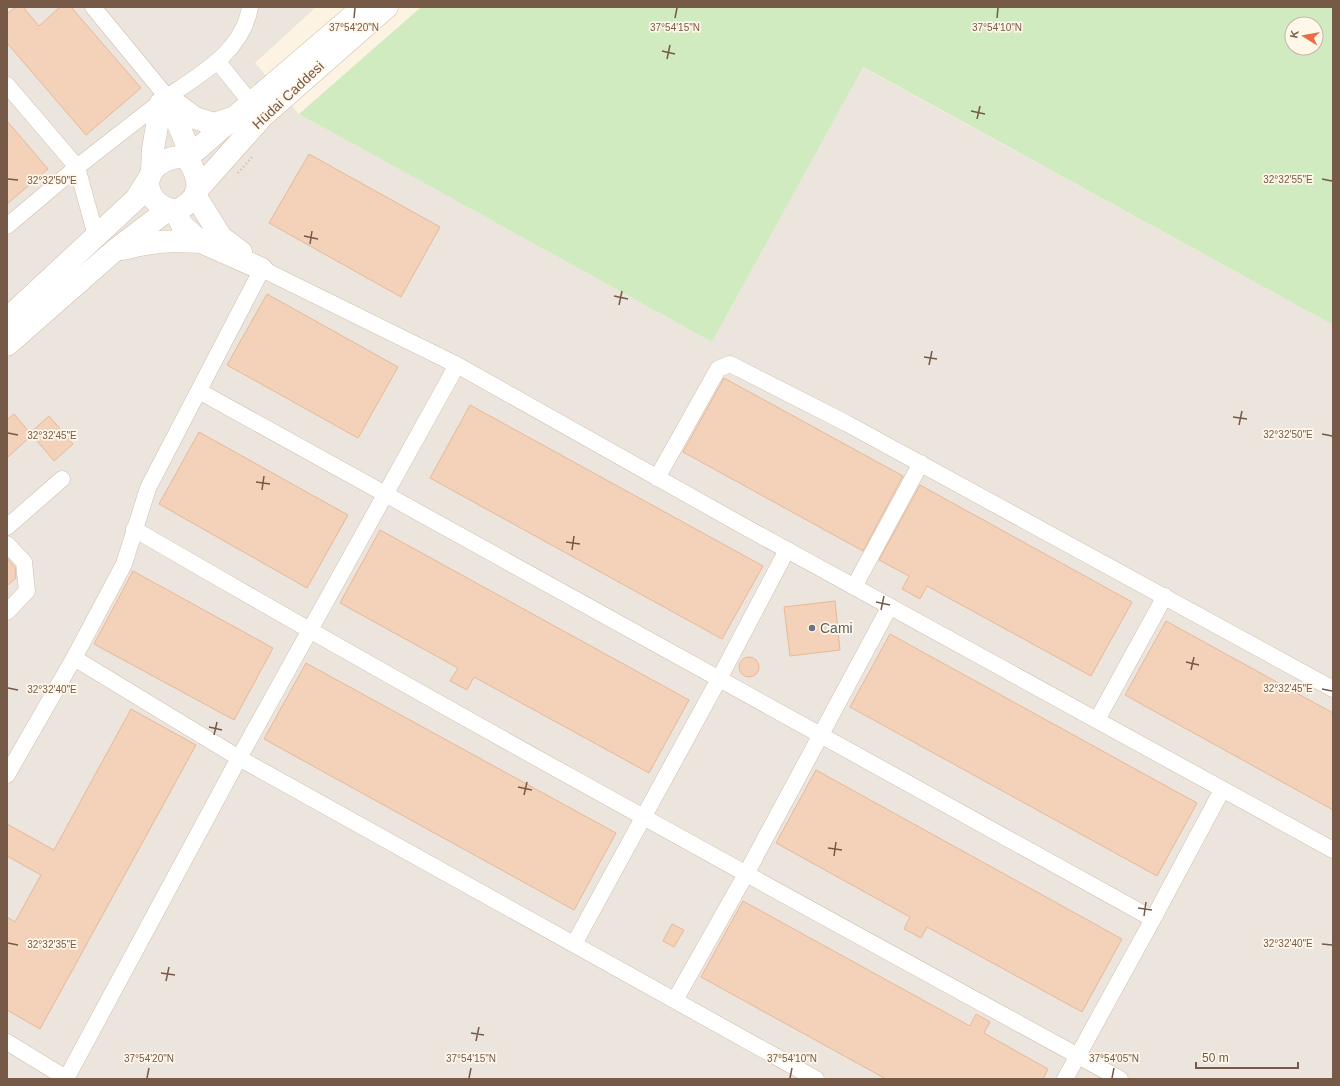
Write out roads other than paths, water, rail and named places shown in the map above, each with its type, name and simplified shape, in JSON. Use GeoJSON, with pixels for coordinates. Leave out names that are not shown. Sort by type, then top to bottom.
{"type":"FeatureCollection","features":[{"type":"Feature","properties":{"kind":"street"},"geometry":{"type":"LineString","coordinates":[[94,7],[164,100],[187,145],[185,158],[196,174],[196,193],[221,236],[262,269]]}},
{"type":"Feature","properties":{"kind":"street","name":"Hüdai Caddesi"},"geometry":{"type":"LineString","coordinates":[[185,158],[244,110],[362,7]]}},
{"type":"Feature","properties":{"kind":"street","name":"Hüdai Caddesi"},"geometry":{"type":"LineString","coordinates":[[196,193],[263,116],[387,7]]}},
{"type":"Feature","properties":{"kind":"street"},"geometry":{"type":"LineString","coordinates":[[7,226],[77,167],[164,100],[218,62],[237,40],[253,10]]}},
{"type":"Feature","properties":{"kind":"street"},"geometry":{"type":"LineString","coordinates":[[164,100],[195,118],[214,124],[244,110],[218,62]]}},
{"type":"Feature","properties":{"kind":"street"},"geometry":{"type":"LineString","coordinates":[[7,85],[77,167],[96,236]]}},
{"type":"Feature","properties":{"kind":"street"},"geometry":{"type":"LineString","coordinates":[[164,100],[153,149],[148,185],[152,198],[157,204],[172,210],[182,225],[201,242],[262,269],[457,365],[787,550],[1333,850]]}},
{"type":"Feature","properties":{"kind":"street"},"geometry":{"type":"LineString","coordinates":[[7,319],[136,199],[157,166],[169,158],[185,158]]}},
{"type":"Feature","properties":{"kind":"street"},"geometry":{"type":"LineString","coordinates":[[7,346],[114,251],[172,210],[190,203],[196,193]]}},
{"type":"Feature","properties":{"kind":"street"},"geometry":{"type":"LineString","coordinates":[[114,251],[144,243],[169,240],[201,242]]}},
{"type":"Feature","properties":{"kind":"street"},"geometry":{"type":"LineString","coordinates":[[7,775],[74,658],[124,564],[148,488],[262,269]]}},
{"type":"Feature","properties":{"kind":"street"},"geometry":{"type":"LineString","coordinates":[[657,478],[718,369],[730,364],[921,463],[1333,688]]}},
{"type":"Feature","properties":{"kind":"street"},"geometry":{"type":"LineString","coordinates":[[7,1042],[66,1079],[239,758],[457,365]]}},
{"type":"Feature","properties":{"kind":"street"},"geometry":{"type":"LineString","coordinates":[[199,391],[1154,919]]}},
{"type":"Feature","properties":{"kind":"street"},"geometry":{"type":"LineString","coordinates":[[854,587],[921,463]]}},
{"type":"Feature","properties":{"kind":"street"},"geometry":{"type":"LineString","coordinates":[[7,527],[62,479]]}},
{"type":"Feature","properties":{"kind":"street"},"geometry":{"type":"LineString","coordinates":[[134,529],[310,631],[746,874],[1120,1079]]}},
{"type":"Feature","properties":{"kind":"street"},"geometry":{"type":"LineString","coordinates":[[7,544],[24,562],[27,591],[7,612]]}},
{"type":"Feature","properties":{"kind":"street"},"geometry":{"type":"LineString","coordinates":[[574,944],[719,679],[787,550]]}},
{"type":"Feature","properties":{"kind":"street"},"geometry":{"type":"LineString","coordinates":[[1098,720],[1165,596]]}},
{"type":"Feature","properties":{"kind":"street"},"geometry":{"type":"LineString","coordinates":[[675,1000],[746,874],[890,606]]}},
{"type":"Feature","properties":{"kind":"street"},"geometry":{"type":"LineString","coordinates":[[74,658],[239,758],[816,1079]]}},
{"type":"Feature","properties":{"kind":"street"},"geometry":{"type":"LineString","coordinates":[[1065,1079],[1154,919],[1222,790]]}},
{"type":"Feature","properties":{"kind":"place","name":"Cami"},"geometry":{"type":"Point","coordinates":[812,628]}}]}
